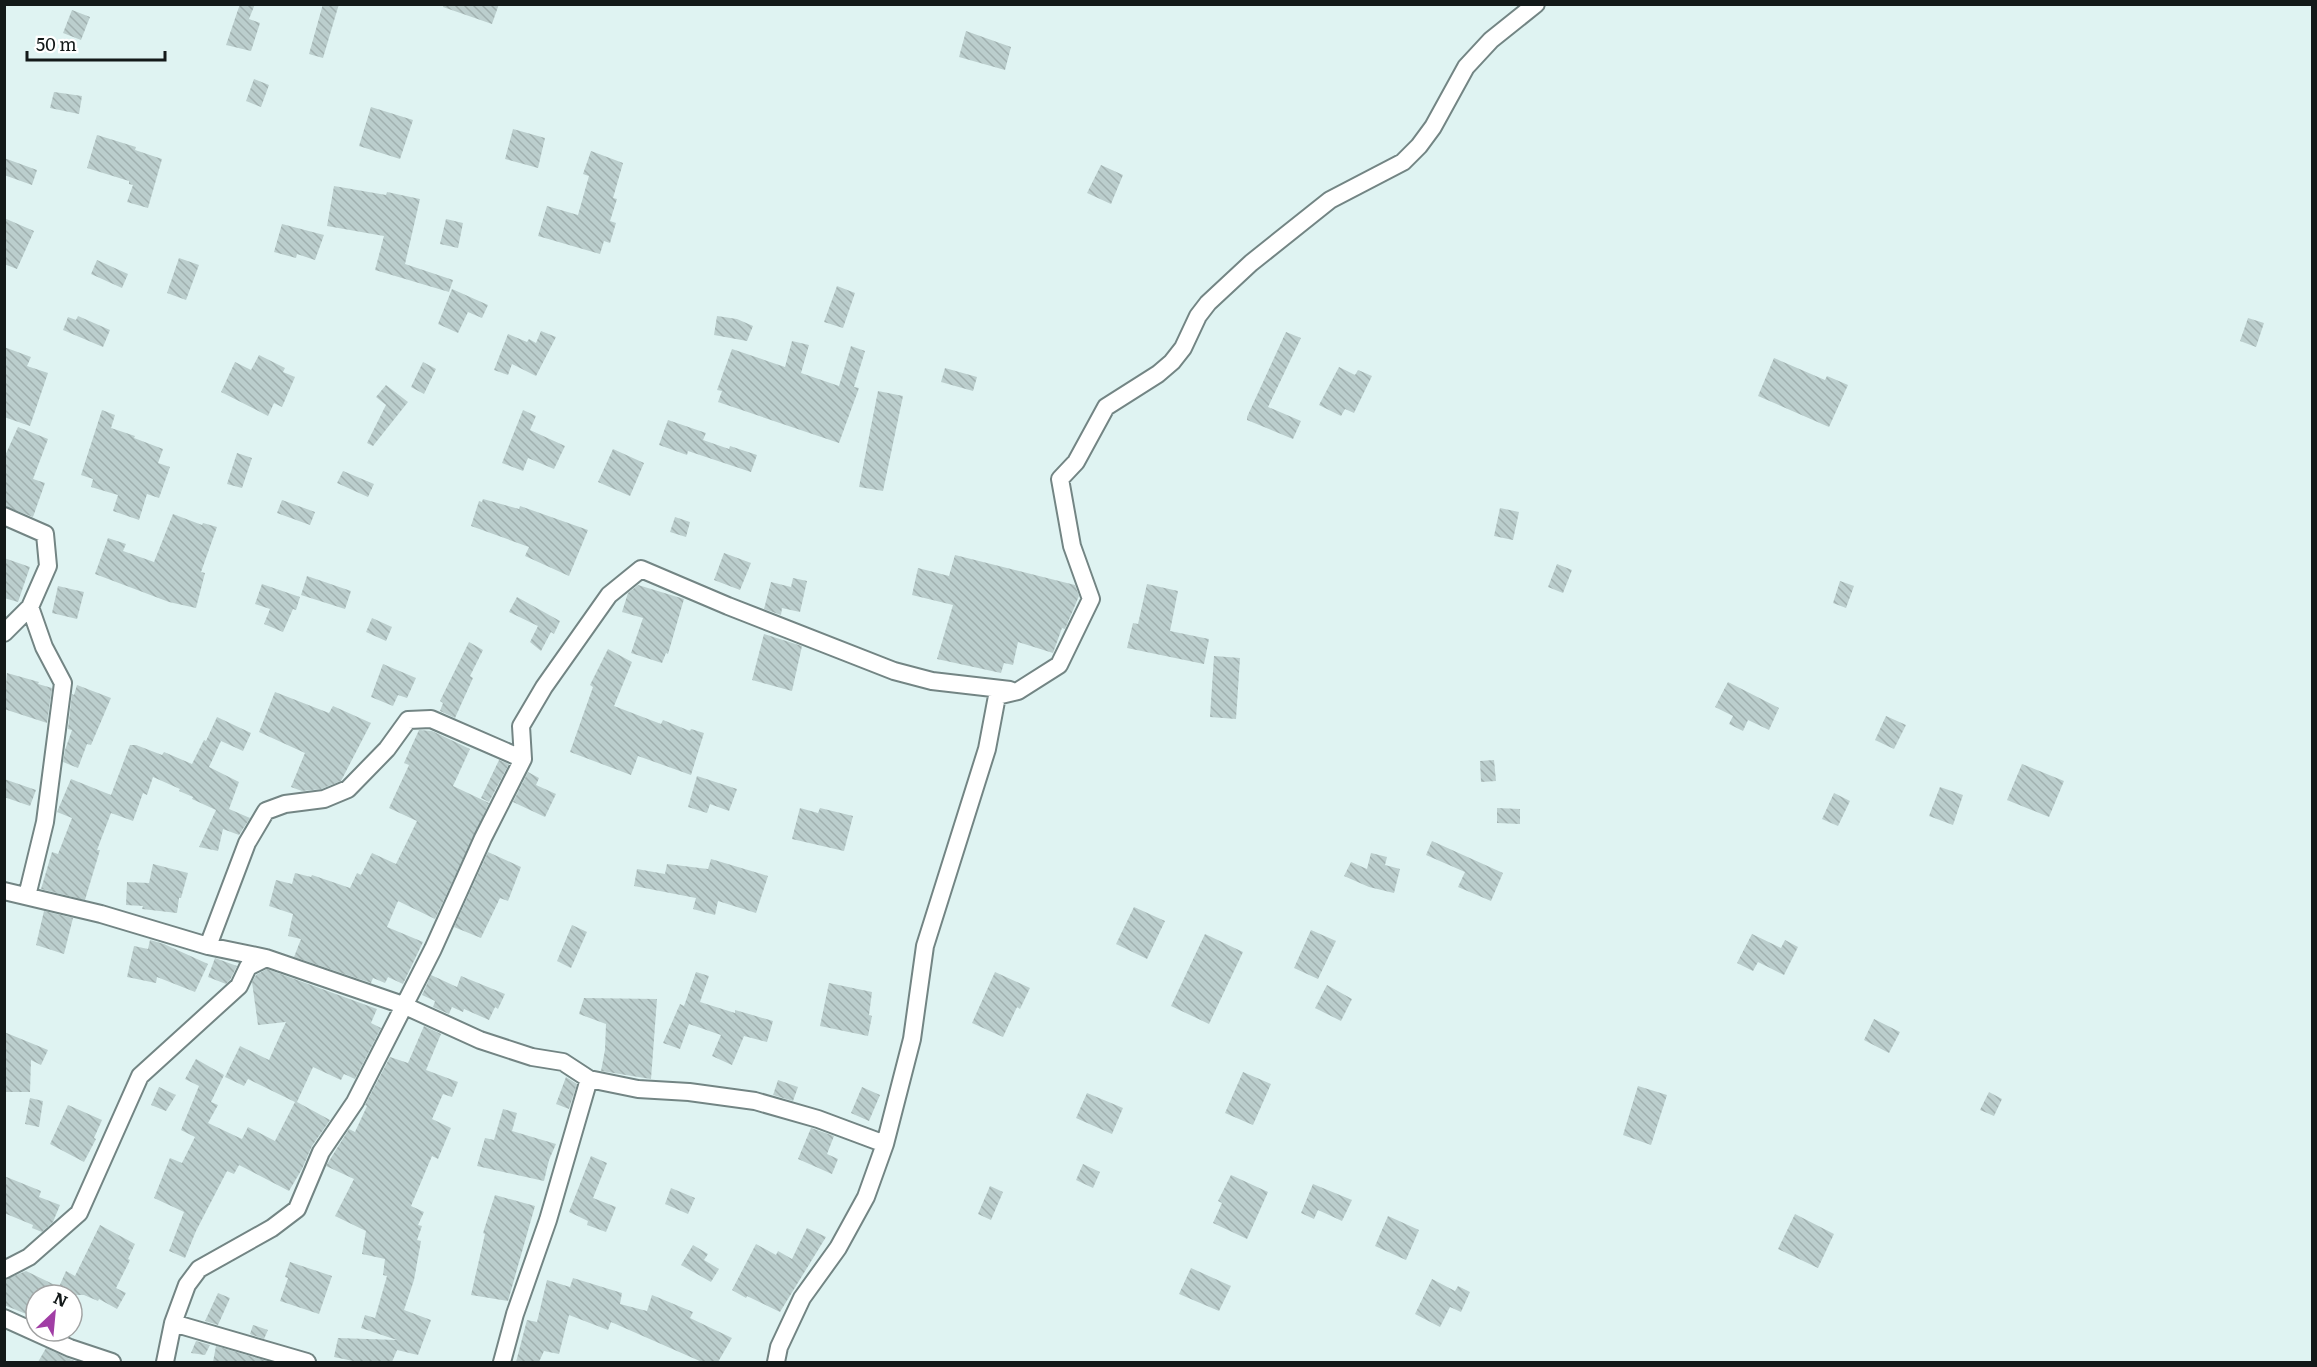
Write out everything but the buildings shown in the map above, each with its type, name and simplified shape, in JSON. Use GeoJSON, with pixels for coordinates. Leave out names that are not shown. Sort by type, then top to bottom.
{"type":"FeatureCollection","features":[{"type":"Feature","properties":{"kind":"street"},"geometry":{"type":"LineString","coordinates":[[776,1362],[779,1347],[802,1298],[838,1248],[866,1197],[885,1144],[912,1039],[925,946],[987,749],[997,696],[1018,691],[1059,665],[1090,599],[1072,546],[1060,479],[1076,462],[1106,407],[1158,374],[1172,362],[1183,348],[1198,316],[1208,303],[1251,263],[1330,200],[1403,162],[1419,147],[1433,127],[1466,67],[1491,40],[1536,4]]}},
{"type":"Feature","properties":{"kind":"street"},"geometry":{"type":"LineString","coordinates":[[4,516],[45,534],[48,566],[30,607],[4,633]]}},
{"type":"Feature","properties":{"kind":"street"},"geometry":{"type":"LineString","coordinates":[[165,1362],[173,1323],[187,1285],[199,1269],[273,1228],[297,1209],[321,1152],[355,1102],[433,950],[483,837],[523,759],[521,726],[544,687],[609,595],[641,569],[894,671],[932,681],[1018,691]]}},
{"type":"Feature","properties":{"kind":"street"},"geometry":{"type":"LineString","coordinates":[[27,896],[45,822],[63,683],[44,647],[30,607]]}},
{"type":"Feature","properties":{"kind":"street"},"geometry":{"type":"LineString","coordinates":[[208,946],[247,843],[266,811],[285,804],[324,799],[348,789],[387,749],[408,720],[431,718],[523,759]]}},
{"type":"Feature","properties":{"kind":"street"},"geometry":{"type":"LineString","coordinates":[[4,891],[101,914],[208,946],[266,958],[403,1005],[480,1040],[532,1057],[563,1062],[589,1079],[639,1089],[689,1092],[755,1101],[818,1119],[885,1144]]}},
{"type":"Feature","properties":{"kind":"street"},"geometry":{"type":"LineString","coordinates":[[4,1270],[29,1257],[80,1213],[140,1076],[239,986],[248,967],[266,958]]}},
{"type":"Feature","properties":{"kind":"street"},"geometry":{"type":"LineString","coordinates":[[502,1362],[515,1314],[548,1220],[589,1079]]}},
{"type":"Feature","properties":{"kind":"street"},"geometry":{"type":"LineString","coordinates":[[4,1318],[70,1348],[112,1362]]}},
{"type":"Feature","properties":{"kind":"street"},"geometry":{"type":"LineString","coordinates":[[173,1323],[307,1362]]}}]}
